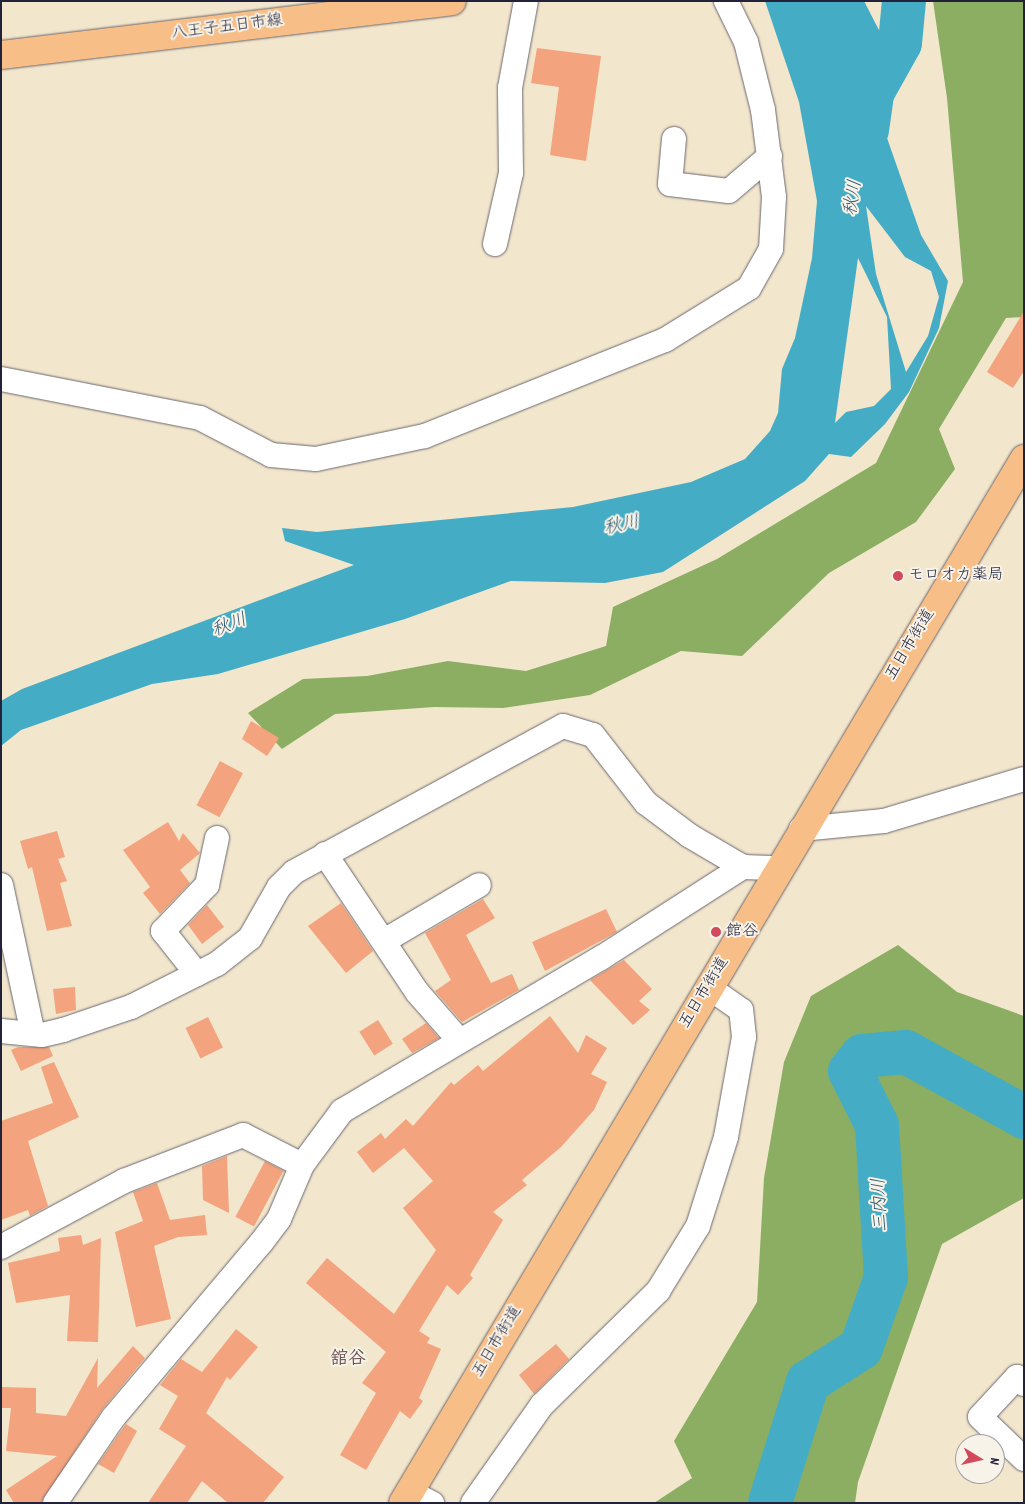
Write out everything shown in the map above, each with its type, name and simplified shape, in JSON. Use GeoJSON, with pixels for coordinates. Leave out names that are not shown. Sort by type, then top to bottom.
{"type":"FeatureCollection","features":[{"type":"Feature","properties":{"kind":"main road","name":"八王子五日市線"},"geometry":{"type":"LineString","coordinates":[[1,55],[364,6],[452,1]]}},
{"type":"Feature","properties":{"kind":"main road","name":"五日市街道"},"geometry":{"type":"LineString","coordinates":[[415,1499],[708,987],[1024,460]]}},
{"type":"Feature","properties":{"kind":"street"},"geometry":{"type":"LineString","coordinates":[[495,244],[511,173],[510,88],[526,1]]}},
{"type":"Feature","properties":{"kind":"street"},"geometry":{"type":"LineString","coordinates":[[1,379],[200,418],[247,446],[292,459],[330,457],[409,441],[561,378],[642,351],[749,288],[771,249],[775,222],[770,156],[756,79],[739,24],[726,1]]}},
{"type":"Feature","properties":{"kind":"street"},"geometry":{"type":"LineString","coordinates":[[674,139],[670,184],[729,191],[770,156]]}},
{"type":"Feature","properties":{"kind":"street"},"geometry":{"type":"LineString","coordinates":[[1,1031],[33,1034],[63,1030],[131,1007],[197,974],[250,938],[280,888],[294,872],[563,726],[593,735],[646,803],[690,836],[743,867],[778,868]]}},
{"type":"Feature","properties":{"kind":"street"},"geometry":{"type":"LineString","coordinates":[[801,830],[884,821],[1024,779]]}},
{"type":"Feature","properties":{"kind":"street"},"geometry":{"type":"LineString","coordinates":[[197,974],[163,931],[207,885],[217,838]]}},
{"type":"Feature","properties":{"kind":"street"},"geometry":{"type":"LineString","coordinates":[[325,854],[417,992],[458,1039]]}},
{"type":"Feature","properties":{"kind":"street"},"geometry":{"type":"LineString","coordinates":[[54,1503],[113,1418],[279,1219],[302,1165],[342,1111],[361,1104],[458,1039],[600,958],[743,867]]}},
{"type":"Feature","properties":{"kind":"street"},"geometry":{"type":"LineString","coordinates":[[384,941],[479,884]]}},
{"type":"Feature","properties":{"kind":"street"},"geometry":{"type":"LineString","coordinates":[[1,885],[33,1034]]}},
{"type":"Feature","properties":{"kind":"street"},"geometry":{"type":"LineString","coordinates":[[472,1503],[542,1405],[658,1291],[698,1226],[726,1137],[744,1037],[741,1010],[708,987]]}},
{"type":"Feature","properties":{"kind":"street"},"geometry":{"type":"LineString","coordinates":[[1,1247],[124,1181],[243,1135],[302,1165]]}},
{"type":"Feature","properties":{"kind":"street"},"geometry":{"type":"LineString","coordinates":[[1024,1384],[1017,1377],[980,1417],[1024,1459]]}},
{"type":"Feature","properties":{"kind":"green space"},"geometry":{"type":"Polygon","coordinates":[[[933,1],[1024,1],[1024,317],[1006,318],[939,429],[955,469],[916,522],[829,573],[742,656],[681,651],[590,695],[503,708],[434,707],[335,714],[282,749],[248,713],[303,679],[367,676],[448,661],[526,671],[606,646],[613,607],[717,559],[876,463],[963,282],[947,98],[933,1]]]}},
{"type":"Feature","properties":{"kind":"green space"},"geometry":{"type":"Polygon","coordinates":[[[898,945],[957,992],[1024,1016],[1024,1198],[942,1244],[858,1482],[855,1503],[654,1503],[692,1478],[674,1441],[757,1302],[764,1178],[784,1062],[811,996],[898,945]]]}},
{"type":"Feature","properties":{"kind":"water"},"geometry":{"type":"Polygon","coordinates":[[[765,1],[864,1],[882,36],[884,87],[880,118],[921,235],[948,281],[939,328],[909,392],[885,424],[851,457],[829,454],[805,481],[663,572],[605,583],[511,581],[405,619],[218,674],[152,684],[21,730],[1,746],[1,701],[22,689],[354,565],[285,541],[282,528],[317,532],[573,507],[691,482],[745,459],[770,431],[778,413],[782,369],[795,338],[812,258],[817,201],[799,102],[765,1]],[[866,206],[876,274],[906,372],[928,336],[939,297],[931,271],[905,257],[866,206]],[[858,258],[835,423],[846,412],[874,406],[891,389],[887,317],[858,258]]]}},
{"type":"Feature","properties":{"kind":"building"},"geometry":{"type":"Polygon","coordinates":[[[537,48],[601,56],[586,161],[550,155],[559,87],[531,83],[537,48]]]}},
{"type":"Feature","properties":{"kind":"building"},"geometry":{"type":"Polygon","coordinates":[[[1024,311],[1024,371],[1013,388],[987,372],[1024,311]]]}},
{"type":"Feature","properties":{"kind":"building"},"geometry":{"type":"Polygon","coordinates":[[[251,721],[279,738],[267,756],[242,739],[251,721]]]}},
{"type":"Feature","properties":{"kind":"building"},"geometry":{"type":"Polygon","coordinates":[[[220,761],[243,773],[219,817],[197,805],[220,761]]]}},
{"type":"Feature","properties":{"kind":"building"},"geometry":{"type":"Polygon","coordinates":[[[168,822],[179,841],[183,833],[200,853],[180,870],[190,883],[160,914],[143,893],[150,887],[123,850],[168,822]]]}},
{"type":"Feature","properties":{"kind":"building"},"geometry":{"type":"Polygon","coordinates":[[[57,831],[65,857],[58,859],[67,881],[60,883],[72,926],[47,931],[32,867],[28,869],[20,841],[57,831]]]}},
{"type":"Feature","properties":{"kind":"building"},"geometry":{"type":"Polygon","coordinates":[[[483,899],[495,918],[466,935],[491,983],[512,974],[519,990],[462,1022],[435,991],[451,980],[425,933],[483,899]]]}},
{"type":"Feature","properties":{"kind":"building"},"geometry":{"type":"Polygon","coordinates":[[[341,903],[373,951],[346,973],[308,926],[341,903]]]}},
{"type":"Feature","properties":{"kind":"building"},"geometry":{"type":"Polygon","coordinates":[[[207,905],[224,927],[202,944],[188,925],[207,905]]]}},
{"type":"Feature","properties":{"kind":"building"},"geometry":{"type":"Polygon","coordinates":[[[606,909],[617,932],[545,971],[532,942],[606,909]]]}},
{"type":"Feature","properties":{"kind":"building"},"geometry":{"type":"Polygon","coordinates":[[[624,960],[652,989],[639,1001],[650,1010],[633,1025],[590,980],[624,960]]]}},
{"type":"Feature","properties":{"kind":"building"},"geometry":{"type":"Polygon","coordinates":[[[75,987],[76,1010],[56,1014],[53,989],[75,987]]]}},
{"type":"Feature","properties":{"kind":"building"},"geometry":{"type":"Polygon","coordinates":[[[550,1016],[578,1053],[586,1035],[607,1048],[591,1074],[607,1082],[594,1110],[561,1147],[522,1180],[527,1185],[493,1212],[503,1220],[470,1275],[473,1278],[458,1295],[447,1285],[419,1331],[430,1338],[427,1343],[441,1349],[419,1398],[423,1401],[410,1419],[400,1411],[366,1470],[340,1455],[376,1393],[362,1383],[386,1352],[306,1283],[327,1258],[394,1314],[436,1250],[403,1208],[433,1181],[404,1148],[373,1173],[357,1152],[381,1133],[385,1139],[406,1119],[413,1126],[451,1082],[454,1085],[478,1065],[483,1071],[550,1016]]]}},
{"type":"Feature","properties":{"kind":"building"},"geometry":{"type":"Polygon","coordinates":[[[208,1017],[223,1048],[200,1059],[186,1028],[208,1017]]]}},
{"type":"Feature","properties":{"kind":"building"},"geometry":{"type":"Polygon","coordinates":[[[378,1020],[393,1044],[374,1055],[359,1032],[378,1020]]]}},
{"type":"Feature","properties":{"kind":"building"},"geometry":{"type":"Polygon","coordinates":[[[426,1023],[439,1038],[412,1053],[402,1039],[426,1023]]]}},
{"type":"Feature","properties":{"kind":"building"},"geometry":{"type":"Polygon","coordinates":[[[18,1047],[49,1047],[53,1056],[21,1071],[11,1050],[18,1047]]]}},
{"type":"Feature","properties":{"kind":"building"},"geometry":{"type":"Polygon","coordinates":[[[54,1062],[79,1117],[28,1141],[48,1206],[30,1216],[28,1210],[1,1220],[1,1121],[53,1103],[41,1067],[54,1062]]]}},
{"type":"Feature","properties":{"kind":"building"},"geometry":{"type":"Polygon","coordinates":[[[227,1156],[229,1213],[203,1200],[202,1166],[227,1156]]]}},
{"type":"Feature","properties":{"kind":"building"},"geometry":{"type":"Polygon","coordinates":[[[265,1161],[284,1171],[254,1226],[235,1217],[265,1161]]]}},
{"type":"Feature","properties":{"kind":"building"},"geometry":{"type":"Polygon","coordinates":[[[157,1183],[170,1220],[205,1215],[207,1235],[178,1237],[154,1246],[171,1319],[136,1327],[115,1232],[143,1221],[133,1192],[157,1183]]]}},
{"type":"Feature","properties":{"kind":"building"},"geometry":{"type":"Polygon","coordinates":[[[81,1235],[83,1245],[101,1238],[98,1342],[67,1341],[70,1295],[16,1303],[8,1263],[60,1251],[58,1238],[81,1235]]]}},
{"type":"Feature","properties":{"kind":"building"},"geometry":{"type":"Polygon","coordinates":[[[236,1329],[258,1347],[230,1380],[227,1377],[206,1413],[284,1477],[263,1503],[228,1503],[202,1481],[187,1503],[148,1503],[186,1446],[159,1429],[178,1396],[160,1385],[181,1359],[202,1372],[236,1329]]]}},
{"type":"Feature","properties":{"kind":"building"},"geometry":{"type":"Polygon","coordinates":[[[556,1344],[569,1359],[534,1394],[519,1375],[556,1344]]]}},
{"type":"Feature","properties":{"kind":"building"},"geometry":{"type":"Polygon","coordinates":[[[133,1346],[145,1358],[102,1410],[41,1503],[14,1503],[6,1490],[57,1456],[6,1451],[11,1408],[1,1408],[1,1387],[36,1388],[36,1413],[66,1416],[98,1358],[97,1388],[133,1346]]]}},
{"type":"Feature","properties":{"kind":"building"},"geometry":{"type":"Polygon","coordinates":[[[126,1424],[137,1431],[114,1473],[98,1464],[126,1424]]]}},
{"type":"Feature","properties":{"kind":"waterway","name":"秋川"},"geometry":{"type":"LineString","coordinates":[[867,130],[872,93],[900,43],[904,1]]}},
{"type":"Feature","properties":{"kind":"waterway","name":"三内川"},"geometry":{"type":"LineString","coordinates":[[770,1503],[808,1382],[861,1348],[886,1277],[877,1125],[850,1071],[862,1056],[906,1052],[1024,1117]]}},
{"type":"Feature","properties":{"kind":"place","name":"モロオカ薬局"},"geometry":{"type":"Point","coordinates":[898,576]}},
{"type":"Feature","properties":{"kind":"place","name":"館谷"},"geometry":{"type":"Point","coordinates":[716,932]}},
{"type":"Feature","properties":{"kind":"district","name":"舘谷"},"geometry":{"type":"Point","coordinates":[348,1360]}}]}
